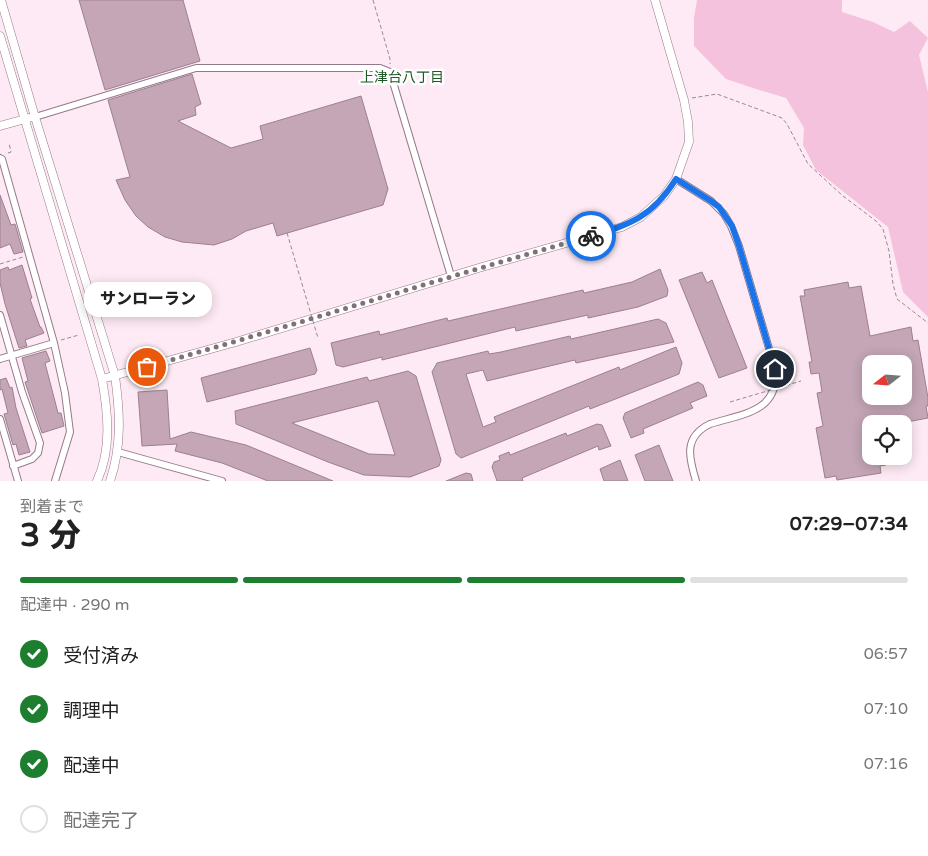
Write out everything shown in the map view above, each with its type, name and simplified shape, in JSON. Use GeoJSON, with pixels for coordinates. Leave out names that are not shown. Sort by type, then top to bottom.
{"type":"FeatureCollection","features":[{"type":"Feature","properties":{"kind":"street"},"geometry":{"type":"LineString","coordinates":[[1,0],[114,376],[119,418],[118,452],[110,481]]}},
{"type":"Feature","properties":{"kind":"street"},"geometry":{"type":"LineString","coordinates":[[102,379],[254,337],[451,276],[622,227],[641,217],[657,204],[676,179],[689,142],[684,100],[655,0]]}},
{"type":"Feature","properties":{"kind":"street"},"geometry":{"type":"LineString","coordinates":[[0,36],[102,379],[108,410],[108,426],[106,450],[101,474],[97,481]]}},
{"type":"Feature","properties":{"kind":"street"},"geometry":{"type":"LineString","coordinates":[[0,126],[196,68],[380,68],[390,72],[451,276]]}},
{"type":"Feature","properties":{"kind":"street"},"geometry":{"type":"LineString","coordinates":[[3,156],[2,159],[54,343],[65,393],[70,432],[55,481]]}},
{"type":"Feature","properties":{"kind":"street"},"geometry":{"type":"LineString","coordinates":[[676,179],[719,207],[732,226],[775,369],[776,378],[772,396],[763,406],[750,412],[710,424],[696,435],[690,447],[689,455],[696,481]]}},
{"type":"Feature","properties":{"kind":"street"},"geometry":{"type":"LineString","coordinates":[[0,315],[22,392],[40,443],[38,453],[32,459],[14,466]]}},
{"type":"Feature","properties":{"kind":"street"},"geometry":{"type":"LineString","coordinates":[[0,359],[54,343]]}},
{"type":"Feature","properties":{"kind":"street"},"geometry":{"type":"LineString","coordinates":[[0,419],[18,481]]}},
{"type":"Feature","properties":{"kind":"street"},"geometry":{"type":"LineString","coordinates":[[118,452],[222,481]]}},
{"type":"Feature","properties":{"kind":"path"},"geometry":{"type":"LineString","coordinates":[[373,0],[390,59],[390,72]]}},
{"type":"Feature","properties":{"kind":"path"},"geometry":{"type":"LineString","coordinates":[[684,100],[717,94],[782,118],[788,124],[808,164],[883,229],[889,251],[897,299],[928,323]]}},
{"type":"Feature","properties":{"kind":"path"},"geometry":{"type":"LineString","coordinates":[[3,156],[11,152],[9,143]]}},
{"type":"Feature","properties":{"kind":"path"},"geometry":{"type":"LineString","coordinates":[[287,233],[318,338]]}},
{"type":"Feature","properties":{"kind":"path"},"geometry":{"type":"LineString","coordinates":[[0,264],[29,255]]}},
{"type":"Feature","properties":{"kind":"path"},"geometry":{"type":"LineString","coordinates":[[54,343],[79,335]]}},
{"type":"Feature","properties":{"kind":"path"},"geometry":{"type":"LineString","coordinates":[[730,402],[801,380]]}},
{"type":"Feature","properties":{"kind":"shaded area"},"geometry":{"type":"Polygon","coordinates":[[[697,0],[842,0],[842,12],[873,22],[894,32],[910,21],[928,38],[919,55],[928,92],[928,317],[903,292],[888,227],[816,170],[803,145],[804,128],[786,98],[726,79],[694,46],[694,18],[697,0]]]}},
{"type":"Feature","properties":{"kind":"building"},"geometry":{"type":"Polygon","coordinates":[[[79,0],[183,0],[200,61],[105,90],[79,0]]]}},
{"type":"Feature","properties":{"kind":"building"},"geometry":{"type":"Polygon","coordinates":[[[192,74],[201,104],[195,107],[196,115],[178,121],[231,148],[263,139],[260,126],[361,96],[388,189],[383,205],[277,236],[273,223],[246,231],[232,239],[214,245],[182,242],[165,237],[148,227],[136,216],[125,200],[116,180],[130,177],[108,100],[192,74]]]}},
{"type":"Feature","properties":{"kind":"building"},"geometry":{"type":"Polygon","coordinates":[[[0,195],[11,225],[15,224],[23,252],[14,254],[10,244],[0,248],[0,195]]]}},
{"type":"Feature","properties":{"kind":"building"},"geometry":{"type":"Polygon","coordinates":[[[22,265],[32,298],[30,299],[44,333],[25,340],[27,346],[19,348],[5,304],[0,283],[0,270],[8,267],[9,270],[22,265]]]}},
{"type":"Feature","properties":{"kind":"building"},"geometry":{"type":"Polygon","coordinates":[[[660,269],[668,290],[667,296],[638,307],[588,318],[588,315],[516,331],[515,327],[382,360],[382,357],[343,367],[336,365],[331,343],[379,331],[380,335],[447,318],[448,321],[583,290],[584,293],[632,282],[660,269]]]}},
{"type":"Feature","properties":{"kind":"building"},"geometry":{"type":"Polygon","coordinates":[[[702,272],[707,283],[712,280],[747,368],[719,378],[679,280],[702,272]]]}},
{"type":"Feature","properties":{"kind":"building"},"geometry":{"type":"Polygon","coordinates":[[[848,282],[849,288],[861,286],[870,336],[911,327],[913,341],[918,340],[928,398],[928,406],[926,406],[928,418],[912,421],[912,415],[862,415],[862,465],[886,465],[880,466],[881,473],[837,480],[836,476],[825,478],[816,428],[823,426],[817,393],[822,392],[819,373],[811,374],[809,362],[812,362],[800,296],[805,296],[804,290],[848,282]]]}},
{"type":"Feature","properties":{"kind":"building"},"geometry":{"type":"Polygon","coordinates":[[[658,319],[666,323],[674,342],[576,363],[575,360],[487,381],[483,370],[466,374],[483,427],[496,422],[494,417],[619,367],[620,370],[676,347],[682,363],[679,374],[590,409],[589,406],[461,458],[456,454],[432,372],[437,363],[488,351],[489,354],[501,352],[570,336],[571,339],[658,319]]]}},
{"type":"Feature","properties":{"kind":"building"},"geometry":{"type":"Polygon","coordinates":[[[310,348],[317,370],[315,374],[207,402],[201,378],[310,348]]]}},
{"type":"Feature","properties":{"kind":"building"},"geometry":{"type":"Polygon","coordinates":[[[46,351],[50,361],[45,363],[58,413],[61,413],[64,426],[42,433],[25,382],[28,381],[22,358],[46,351]]]}},
{"type":"Feature","properties":{"kind":"building"},"geometry":{"type":"Polygon","coordinates":[[[408,371],[416,376],[441,460],[439,466],[410,477],[364,475],[236,424],[235,411],[367,377],[369,381],[408,371]],[[378,401],[292,423],[369,454],[395,455],[378,401]]]}},
{"type":"Feature","properties":{"kind":"building"},"geometry":{"type":"Polygon","coordinates":[[[6,378],[10,388],[12,387],[16,408],[30,452],[19,455],[16,444],[13,445],[4,414],[8,413],[2,389],[0,390],[0,380],[6,378]]]}},
{"type":"Feature","properties":{"kind":"building"},"geometry":{"type":"Polygon","coordinates":[[[698,382],[703,385],[707,396],[690,403],[693,408],[643,429],[644,433],[631,438],[623,418],[625,413],[698,382]]]}},
{"type":"Feature","properties":{"kind":"building"},"geometry":{"type":"Polygon","coordinates":[[[167,390],[170,439],[191,432],[246,445],[333,481],[268,481],[222,463],[175,451],[177,444],[142,446],[138,392],[167,390]]]}},
{"type":"Feature","properties":{"kind":"building"},"geometry":{"type":"Polygon","coordinates":[[[597,424],[602,425],[611,446],[599,450],[598,446],[522,478],[523,481],[497,481],[492,467],[494,462],[500,460],[499,456],[509,452],[510,455],[566,433],[567,436],[597,424]]]}},
{"type":"Feature","properties":{"kind":"building"},"geometry":{"type":"Polygon","coordinates":[[[659,445],[673,481],[645,481],[635,455],[659,445]]]}},
{"type":"Feature","properties":{"kind":"building"},"geometry":{"type":"Polygon","coordinates":[[[620,460],[628,481],[604,481],[600,469],[620,460]]]}},
{"type":"Feature","properties":{"kind":"building"},"geometry":{"type":"Polygon","coordinates":[[[466,473],[471,474],[473,481],[446,481],[466,473]]]}},
{"type":"Feature","properties":{"kind":"way so far"},"geometry":{"type":"LineString","coordinates":[[147,367],[591,236]]}},
{"type":"Feature","properties":{"kind":"place","name":"サンローラン"},"geometry":{"type":"Point","coordinates":[147,367]}},
{"type":"Feature","properties":{"kind":"district","name":"上津台八丁目"},"geometry":{"type":"Point","coordinates":[402,77]}},
{"type":"Feature","properties":{"kind":"route"},"geometry":{"type":"LineString","coordinates":[[591,236],[622,227],[641,217],[657,204],[676,179],[711,201],[719,207],[732,226],[736,236],[775,369]]}}]}
